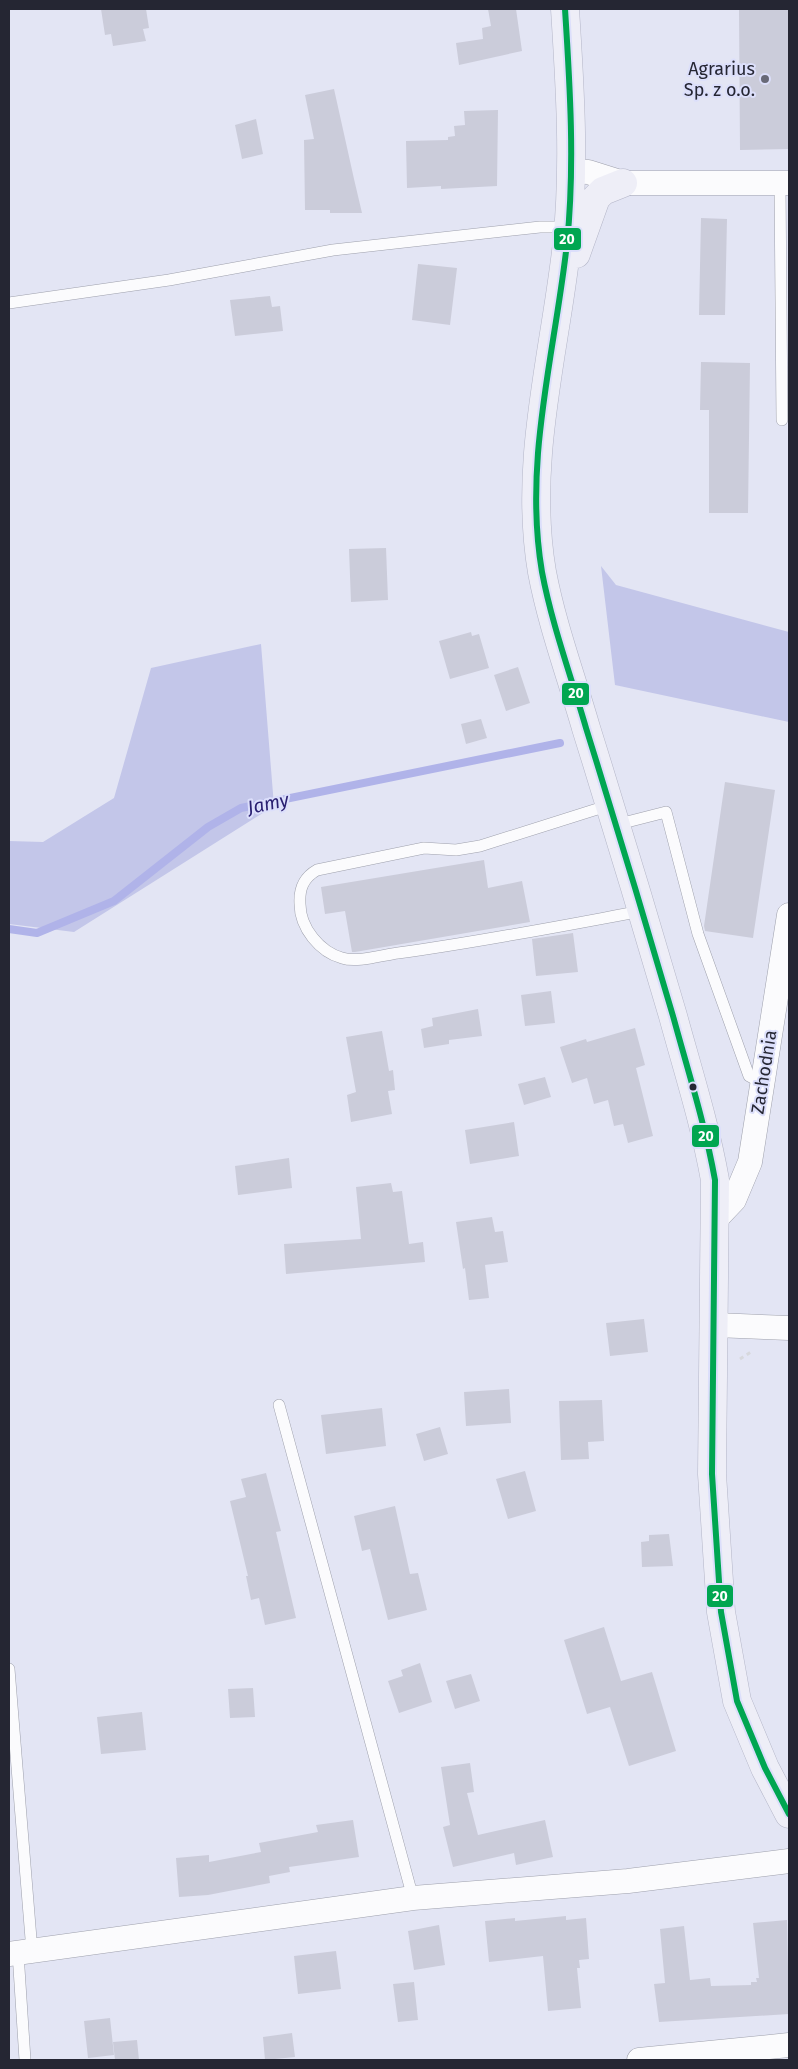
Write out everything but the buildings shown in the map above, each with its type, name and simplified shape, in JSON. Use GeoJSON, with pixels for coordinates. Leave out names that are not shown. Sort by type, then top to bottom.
{"type":"FeatureCollection","features":[{"type":"Feature","properties":{"kind":"main road"},"geometry":{"type":"LineString","coordinates":[[565,9],[570,91],[568,227],[559,307],[539,437],[535,476],[537,524],[542,571],[555,628],[642,911],[708,1140],[715,1180],[712,1474],[721,1612],[737,1701],[777,1782],[789,1814]]}},
{"type":"Feature","properties":{"kind":"main road"},"geometry":{"type":"LineString","coordinates":[[559,307],[596,198],[604,191],[623,183]]}},
{"type":"Feature","properties":{"kind":"street"},"geometry":{"type":"LineString","coordinates":[[570,171],[588,172],[623,183],[784,183]]}},
{"type":"Feature","properties":{"kind":"street","name":"Zachodnia"},"geometry":{"type":"LineString","coordinates":[[715,1220],[734,1200],[750,1162],[789,915]]}},
{"type":"Feature","properties":{"kind":"street"},"geometry":{"type":"LineString","coordinates":[[715,1325],[789,1328]]}},
{"type":"Feature","properties":{"kind":"street"},"geometry":{"type":"LineString","coordinates":[[19,1952],[413,1898],[628,1881],[789,1862]]}},
{"type":"Feature","properties":{"kind":"street"},"geometry":{"type":"LineString","coordinates":[[639,2060],[789,2045]]}},
{"type":"Feature","properties":{"kind":"lane"},"geometry":{"type":"LineString","coordinates":[[782,420],[784,183]]}},
{"type":"Feature","properties":{"kind":"lane"},"geometry":{"type":"LineString","coordinates":[[9,304],[169,280],[333,250],[540,228],[568,227]]}},
{"type":"Feature","properties":{"kind":"lane"},"geometry":{"type":"LineString","coordinates":[[642,911],[451,946],[343,959],[326,951],[311,936],[300,909],[299,891],[308,875],[317,870],[424,848],[456,850],[480,846],[613,815],[666,812],[698,934],[749,1076],[762,1083]]}},
{"type":"Feature","properties":{"kind":"lane"},"geometry":{"type":"LineString","coordinates":[[279,1405],[413,1898]]}},
{"type":"Feature","properties":{"kind":"lane"},"geometry":{"type":"LineString","coordinates":[[9,1669],[19,1952],[25,2060]]}},
{"type":"Feature","properties":{"kind":"shaded area"},"geometry":{"type":"Polygon","coordinates":[[[601,566],[616,585],[789,632],[789,722],[615,685],[601,566]]]}},
{"type":"Feature","properties":{"kind":"shaded area"},"geometry":{"type":"Polygon","coordinates":[[[261,644],[274,806],[74,932],[9,924],[9,841],[43,842],[114,798],[151,668],[261,644]]]}},
{"type":"Feature","properties":{"kind":"waterway","name":"Jamy"},"geometry":{"type":"LineString","coordinates":[[9,929],[37,933],[114,901],[208,827],[241,808],[560,743]]}},
{"type":"Feature","properties":{"kind":"transit line","name":"20"},"geometry":{"type":"LineString","coordinates":[[565,9],[570,97],[571,185],[562,284],[538,448],[536,489],[537,531],[542,572],[556,631],[673,1016],[711,1159],[715,1180],[712,1474],[721,1612],[737,1701],[765,1768],[789,1814]]}},
{"type":"Feature","properties":{"kind":"place","name":"Agrarius Sp. z o.o."},"geometry":{"type":"Point","coordinates":[765,79]}}]}
